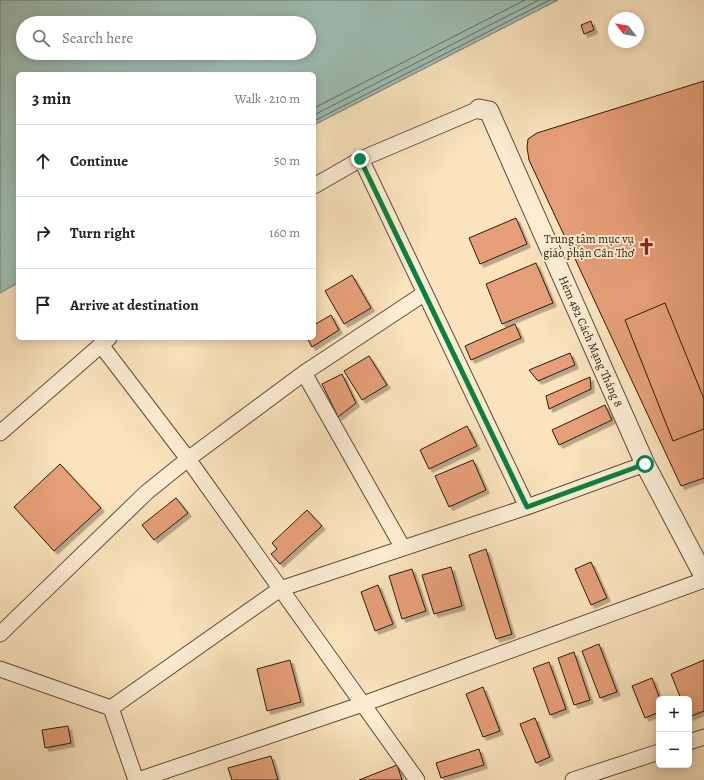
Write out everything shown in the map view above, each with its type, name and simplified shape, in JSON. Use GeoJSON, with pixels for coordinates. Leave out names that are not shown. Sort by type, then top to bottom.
{"type":"FeatureCollection","features":[{"type":"Feature","properties":{"kind":"street"},"geometry":{"type":"LineString","coordinates":[[316,185],[360,159],[479,109]]}},
{"type":"Feature","properties":{"kind":"street","name":"Hẻm 482 Cách Mạng Tháng 8"},"geometry":{"type":"LineString","coordinates":[[479,109],[489,111],[645,464],[704,576]]}},
{"type":"Feature","properties":{"kind":"street"},"geometry":{"type":"LineString","coordinates":[[360,159],[527,507]]}},
{"type":"Feature","properties":{"kind":"street"},"geometry":{"type":"LineString","coordinates":[[0,634],[147,492],[188,459],[304,373],[425,293]]}},
{"type":"Feature","properties":{"kind":"street"},"geometry":{"type":"LineString","coordinates":[[0,433],[105,342],[417,780]]}},
{"type":"Feature","properties":{"kind":"street"},"geometry":{"type":"LineString","coordinates":[[304,373],[403,548]]}},
{"type":"Feature","properties":{"kind":"street"},"geometry":{"type":"LineString","coordinates":[[111,708],[280,589],[527,507],[645,464]]}},
{"type":"Feature","properties":{"kind":"street"},"geometry":{"type":"LineString","coordinates":[[111,708],[137,780],[363,704],[704,580]]}},
{"type":"Feature","properties":{"kind":"street"},"geometry":{"type":"LineString","coordinates":[[0,669],[111,708]]}},
{"type":"Feature","properties":{"kind":"street"},"geometry":{"type":"LineString","coordinates":[[692,741],[704,737]]}},
{"type":"Feature","properties":{"kind":"street"},"geometry":{"type":"LineString","coordinates":[[573,780],[656,753]]}},
{"type":"Feature","properties":{"kind":"water"},"geometry":{"type":"Polygon","coordinates":[[[0,0],[558,0],[316,124],[316,72],[16,72],[16,284],[0,293],[0,0]]]}},
{"type":"Feature","properties":{"kind":"building"},"geometry":{"type":"Polygon","coordinates":[[[591,21],[594,30],[584,34],[581,25],[591,21]]]}},
{"type":"Feature","properties":{"kind":"building"},"geometry":{"type":"Polygon","coordinates":[[[704,81],[704,478],[681,486],[529,160],[527,147],[528,139],[537,133],[704,81]]]}},
{"type":"Feature","properties":{"kind":"building"},"geometry":{"type":"Polygon","coordinates":[[[516,218],[527,244],[480,264],[469,238],[516,218]]]}},
{"type":"Feature","properties":{"kind":"building"},"geometry":{"type":"Polygon","coordinates":[[[536,263],[553,303],[502,324],[486,284],[536,263]]]}},
{"type":"Feature","properties":{"kind":"building"},"geometry":{"type":"Polygon","coordinates":[[[352,275],[371,308],[344,324],[325,291],[352,275]]]}},
{"type":"Feature","properties":{"kind":"building"},"geometry":{"type":"Polygon","coordinates":[[[665,303],[704,399],[704,429],[673,441],[625,320],[665,303]]]}},
{"type":"Feature","properties":{"kind":"building"},"geometry":{"type":"Polygon","coordinates":[[[331,315],[339,330],[312,347],[308,340],[316,340],[316,324],[331,315]]]}},
{"type":"Feature","properties":{"kind":"building"},"geometry":{"type":"Polygon","coordinates":[[[515,324],[521,338],[471,360],[465,346],[515,324]]]}},
{"type":"Feature","properties":{"kind":"building"},"geometry":{"type":"Polygon","coordinates":[[[570,353],[575,365],[538,381],[529,370],[570,353]]]}},
{"type":"Feature","properties":{"kind":"building"},"geometry":{"type":"Polygon","coordinates":[[[369,356],[387,385],[362,400],[344,371],[369,356]]]}},
{"type":"Feature","properties":{"kind":"building"},"geometry":{"type":"Polygon","coordinates":[[[342,374],[356,403],[338,417],[322,384],[342,374]]]}},
{"type":"Feature","properties":{"kind":"building"},"geometry":{"type":"Polygon","coordinates":[[[590,377],[591,389],[549,409],[546,396],[590,377]]]}},
{"type":"Feature","properties":{"kind":"building"},"geometry":{"type":"Polygon","coordinates":[[[605,405],[612,420],[559,445],[552,430],[605,405]]]}},
{"type":"Feature","properties":{"kind":"building"},"geometry":{"type":"Polygon","coordinates":[[[467,426],[477,446],[429,469],[420,450],[467,426]]]}},
{"type":"Feature","properties":{"kind":"building"},"geometry":{"type":"Polygon","coordinates":[[[473,460],[486,490],[449,507],[435,476],[473,460]]]}},
{"type":"Feature","properties":{"kind":"building"},"geometry":{"type":"Polygon","coordinates":[[[60,464],[101,508],[54,551],[14,507],[60,464]]]}},
{"type":"Feature","properties":{"kind":"building"},"geometry":{"type":"Polygon","coordinates":[[[176,498],[188,513],[154,540],[142,525],[176,498]]]}},
{"type":"Feature","properties":{"kind":"building"},"geometry":{"type":"Polygon","coordinates":[[[307,510],[322,526],[280,564],[271,554],[277,549],[272,543],[307,510]]]}},
{"type":"Feature","properties":{"kind":"building"},"geometry":{"type":"Polygon","coordinates":[[[486,549],[512,634],[496,639],[469,555],[486,549]]]}},
{"type":"Feature","properties":{"kind":"building"},"geometry":{"type":"Polygon","coordinates":[[[591,562],[607,598],[591,605],[575,569],[591,562]]]}},
{"type":"Feature","properties":{"kind":"building"},"geometry":{"type":"Polygon","coordinates":[[[451,567],[462,606],[434,614],[422,575],[451,567]]]}},
{"type":"Feature","properties":{"kind":"building"},"geometry":{"type":"Polygon","coordinates":[[[412,569],[426,611],[402,619],[389,576],[412,569]]]}},
{"type":"Feature","properties":{"kind":"building"},"geometry":{"type":"Polygon","coordinates":[[[378,585],[393,624],[375,631],[361,592],[378,585]]]}},
{"type":"Feature","properties":{"kind":"building"},"geometry":{"type":"Polygon","coordinates":[[[599,644],[617,692],[600,698],[582,651],[599,644]]]}},
{"type":"Feature","properties":{"kind":"building"},"geometry":{"type":"Polygon","coordinates":[[[574,652],[590,700],[574,705],[558,658],[574,652]]]}},
{"type":"Feature","properties":{"kind":"building"},"geometry":{"type":"Polygon","coordinates":[[[290,660],[301,702],[267,711],[257,669],[290,660]]]}},
{"type":"Feature","properties":{"kind":"building"},"geometry":{"type":"Polygon","coordinates":[[[704,660],[704,711],[692,716],[692,696],[680,696],[671,674],[704,660]]]}},
{"type":"Feature","properties":{"kind":"building"},"geometry":{"type":"Polygon","coordinates":[[[549,662],[566,709],[550,715],[533,668],[549,662]]]}},
{"type":"Feature","properties":{"kind":"building"},"geometry":{"type":"Polygon","coordinates":[[[652,678],[659,696],[656,696],[656,713],[645,718],[632,686],[652,678]]]}},
{"type":"Feature","properties":{"kind":"building"},"geometry":{"type":"Polygon","coordinates":[[[483,687],[500,731],[483,737],[466,694],[483,687]]]}},
{"type":"Feature","properties":{"kind":"building"},"geometry":{"type":"Polygon","coordinates":[[[535,718],[550,757],[536,763],[520,724],[535,718]]]}},
{"type":"Feature","properties":{"kind":"building"},"geometry":{"type":"Polygon","coordinates":[[[68,726],[71,743],[45,748],[42,730],[68,726]]]}},
{"type":"Feature","properties":{"kind":"building"},"geometry":{"type":"Polygon","coordinates":[[[479,749],[484,765],[441,778],[436,763],[479,749]]]}},
{"type":"Feature","properties":{"kind":"building"},"geometry":{"type":"Polygon","coordinates":[[[271,756],[278,780],[232,780],[228,768],[271,756]]]}},
{"type":"Feature","properties":{"kind":"building"},"geometry":{"type":"Polygon","coordinates":[[[397,765],[402,780],[359,780],[397,765]]]}},
{"type":"Feature","properties":{"kind":"place","name":"Trung tâm mục vụ giáo phận Cần Thơ"},"geometry":{"type":"Point","coordinates":[647,246]}},
{"type":"Feature","properties":{"kind":"route"},"geometry":{"type":"LineString","coordinates":[[360,159],[527,507],[645,464]]}}]}
